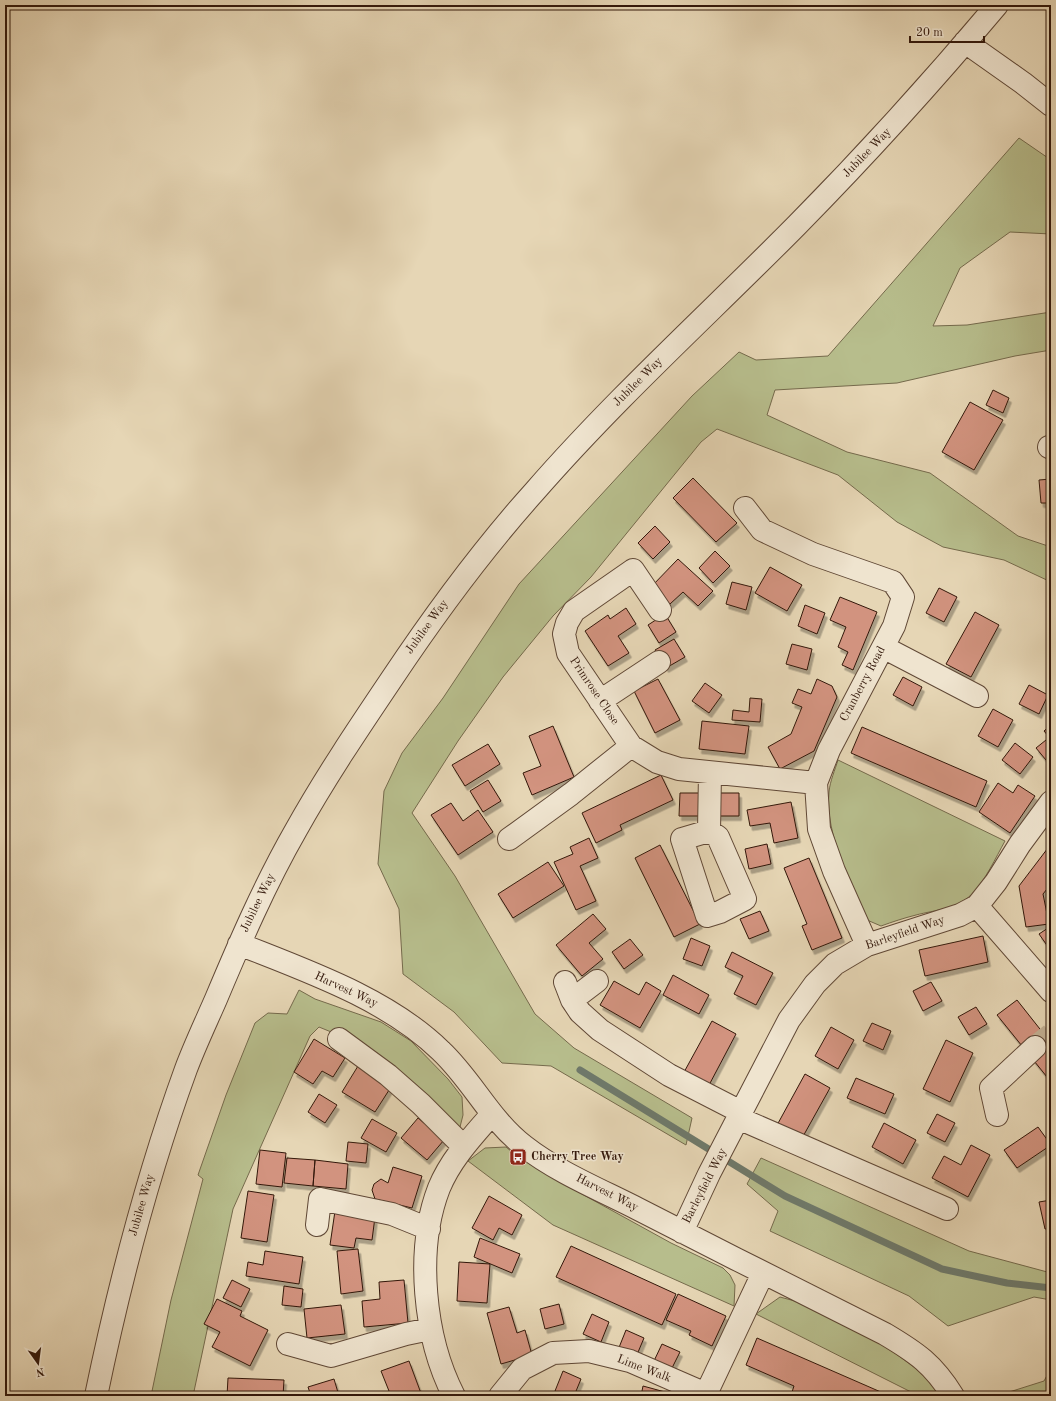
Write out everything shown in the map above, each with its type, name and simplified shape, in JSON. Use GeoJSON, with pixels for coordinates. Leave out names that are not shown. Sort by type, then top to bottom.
{"type":"FeatureCollection","features":[{"type":"Feature","properties":{"kind":"street","name":"Jubilee Way"},"geometry":{"type":"LineString","coordinates":[[96,1396],[119,1287],[152,1168],[187,1066],[239,944],[294,833],[336,763],[427,626],[532,493],[592,428],[795,227],[882,137],[997,5]]}},
{"type":"Feature","properties":{"kind":"street"},"geometry":{"type":"LineString","coordinates":[[965,42],[1023,83],[1051,105]]}},
{"type":"Feature","properties":{"kind":"street","name":"Cranberry Road"},"geometry":{"type":"LineString","coordinates":[[745,508],[762,530],[813,554],[893,582],[903,597],[894,626],[829,750],[816,783],[819,829],[834,871],[867,945]]}},
{"type":"Feature","properties":{"kind":"street","name":"Primrose Close"},"geometry":{"type":"LineString","coordinates":[[660,610],[632,570],[574,611],[567,623],[564,634],[568,653],[631,746],[657,762],[679,768],[710,773],[816,783]]}},
{"type":"Feature","properties":{"kind":"street"},"geometry":{"type":"LineString","coordinates":[[883,647],[976,696]]}},
{"type":"Feature","properties":{"kind":"street"},"geometry":{"type":"LineString","coordinates":[[600,701],[659,662]]}},
{"type":"Feature","properties":{"kind":"street"},"geometry":{"type":"LineString","coordinates":[[509,839],[571,794],[631,746]]}},
{"type":"Feature","properties":{"kind":"street"},"geometry":{"type":"LineString","coordinates":[[709,831],[710,773]]}},
{"type":"Feature","properties":{"kind":"street","name":"Barleyfield Way"},"geometry":{"type":"LineString","coordinates":[[682,1232],[709,1174],[789,1020],[815,984],[835,964],[867,945],[960,914],[977,906],[996,882],[1020,844],[1051,802]]}},
{"type":"Feature","properties":{"kind":"street"},"geometry":{"type":"LineString","coordinates":[[977,906],[1051,991]]}},
{"type":"Feature","properties":{"kind":"street","name":"Harvest Way"},"geometry":{"type":"LineString","coordinates":[[239,944],[302,969],[374,1002],[397,1016],[418,1030],[444,1053],[492,1114],[524,1146],[541,1157],[682,1232],[885,1334],[913,1350],[928,1363],[941,1378],[953,1396]]}},
{"type":"Feature","properties":{"kind":"street"},"geometry":{"type":"LineString","coordinates":[[597,982],[569,991],[580,1012],[600,1030],[635,1054],[740,1115],[947,1209]]}},
{"type":"Feature","properties":{"kind":"street"},"geometry":{"type":"LineString","coordinates":[[339,1040],[388,1075],[421,1104],[464,1147]]}},
{"type":"Feature","properties":{"kind":"street"},"geometry":{"type":"LineString","coordinates":[[997,1116],[991,1088],[1035,1047]]}},
{"type":"Feature","properties":{"kind":"street"},"geometry":{"type":"LineString","coordinates":[[454,1396],[430,1329],[426,1278],[426,1250],[429,1229],[439,1189],[448,1170],[464,1147],[492,1114]]}},
{"type":"Feature","properties":{"kind":"street"},"geometry":{"type":"LineString","coordinates":[[317,1225],[320,1199],[392,1214],[429,1229]]}},
{"type":"Feature","properties":{"kind":"street","name":"Lime Walk"},"geometry":{"type":"LineString","coordinates":[[500,1396],[522,1369],[552,1353],[589,1351],[630,1361],[705,1395],[763,1272]]}},
{"type":"Feature","properties":{"kind":"street"},"geometry":{"type":"LineString","coordinates":[[288,1344],[331,1356],[406,1334],[430,1329]]}},
{"type":"Feature","properties":{"kind":"green space"},"geometry":{"type":"Polygon","coordinates":[[[1019,138],[1051,160],[1051,234],[1010,232],[960,268],[933,326],[967,325],[1051,312],[1051,350],[1015,356],[897,383],[775,390],[767,415],[847,452],[930,473],[1018,536],[1051,547],[1051,582],[1004,560],[943,547],[897,522],[838,475],[717,429],[701,442],[591,577],[553,616],[503,677],[458,741],[412,813],[455,876],[535,1014],[574,1048],[692,1118],[686,1145],[551,1066],[502,1063],[454,1012],[403,974],[399,909],[378,864],[384,791],[402,753],[443,698],[519,584],[692,396],[739,352],[756,360],[828,356],[1019,138]]]}},
{"type":"Feature","properties":{"kind":"green space"},"geometry":{"type":"Polygon","coordinates":[[[838,760],[1005,841],[986,875],[973,893],[953,906],[907,917],[881,926],[867,920],[840,858],[831,825],[829,792],[831,780],[838,760]]]}},
{"type":"Feature","properties":{"kind":"green space"},"geometry":{"type":"Polygon","coordinates":[[[299,990],[315,999],[381,1022],[411,1041],[448,1079],[462,1097],[463,1115],[459,1131],[358,1043],[319,1027],[310,1036],[233,1209],[193,1396],[151,1396],[171,1300],[203,1179],[198,1175],[226,1095],[255,1023],[268,1013],[287,1014],[299,990]]]}},
{"type":"Feature","properties":{"kind":"green space"},"geometry":{"type":"Polygon","coordinates":[[[506,1147],[518,1157],[562,1183],[671,1243],[723,1268],[730,1275],[735,1285],[734,1306],[553,1225],[468,1161],[485,1148],[506,1147]]]}},
{"type":"Feature","properties":{"kind":"green space"},"geometry":{"type":"Polygon","coordinates":[[[761,1158],[969,1251],[1051,1273],[1051,1300],[1034,1297],[948,1326],[909,1296],[770,1231],[778,1211],[747,1184],[761,1158]]]}},
{"type":"Feature","properties":{"kind":"green space"},"geometry":{"type":"Polygon","coordinates":[[[780,1297],[806,1304],[883,1344],[931,1380],[941,1396],[919,1396],[756,1314],[780,1297]]]}},
{"type":"Feature","properties":{"kind":"green space"},"geometry":{"type":"Polygon","coordinates":[[[1051,1368],[1051,1396],[1005,1396],[1003,1394],[1044,1381],[1051,1368]]]}},
{"type":"Feature","properties":{"kind":"building"},"geometry":{"type":"Polygon","coordinates":[[[993,390],[1009,398],[1003,413],[986,405],[993,390]]]}},
{"type":"Feature","properties":{"kind":"building"},"geometry":{"type":"Polygon","coordinates":[[[970,402],[1003,420],[974,470],[942,452],[970,402]]]}},
{"type":"Feature","properties":{"kind":"building"},"geometry":{"type":"Polygon","coordinates":[[[693,478],[737,523],[716,542],[673,498],[693,478]]]}},
{"type":"Feature","properties":{"kind":"building"},"geometry":{"type":"Polygon","coordinates":[[[1051,479],[1051,503],[1041,503],[1039,480],[1051,479]]]}},
{"type":"Feature","properties":{"kind":"building"},"geometry":{"type":"Polygon","coordinates":[[[655,526],[670,542],[653,559],[638,543],[655,526]]]}},
{"type":"Feature","properties":{"kind":"building"},"geometry":{"type":"Polygon","coordinates":[[[715,551],[730,566],[713,583],[699,568],[715,551]]]}},
{"type":"Feature","properties":{"kind":"building"},"geometry":{"type":"Polygon","coordinates":[[[678,559],[713,591],[698,606],[683,592],[670,604],[651,587],[678,559]]]}},
{"type":"Feature","properties":{"kind":"building"},"geometry":{"type":"Polygon","coordinates":[[[770,567],[802,585],[787,611],[755,593],[770,567]]]}},
{"type":"Feature","properties":{"kind":"building"},"geometry":{"type":"Polygon","coordinates":[[[732,582],[752,587],[746,610],[726,604],[732,582]]]}},
{"type":"Feature","properties":{"kind":"building"},"geometry":{"type":"Polygon","coordinates":[[[939,588],[957,597],[944,622],[926,613],[939,588]]]}},
{"type":"Feature","properties":{"kind":"building"},"geometry":{"type":"Polygon","coordinates":[[[840,597],[877,612],[853,670],[842,665],[848,652],[838,647],[846,627],[830,620],[840,597]]]}},
{"type":"Feature","properties":{"kind":"building"},"geometry":{"type":"Polygon","coordinates":[[[805,605],[825,613],[817,634],[798,626],[805,605]]]}},
{"type":"Feature","properties":{"kind":"building"},"geometry":{"type":"Polygon","coordinates":[[[626,608],[636,624],[618,636],[629,653],[608,666],[585,631],[608,615],[610,619],[626,608]]]}},
{"type":"Feature","properties":{"kind":"building"},"geometry":{"type":"Polygon","coordinates":[[[975,612],[999,625],[971,677],[946,664],[975,612]]]}},
{"type":"Feature","properties":{"kind":"building"},"geometry":{"type":"Polygon","coordinates":[[[665,614],[676,632],[659,643],[648,625],[665,614]]]}},
{"type":"Feature","properties":{"kind":"building"},"geometry":{"type":"Polygon","coordinates":[[[674,639],[685,657],[666,668],[655,650],[674,639]]]}},
{"type":"Feature","properties":{"kind":"building"},"geometry":{"type":"Polygon","coordinates":[[[792,644],[812,649],[807,670],[786,664],[792,644]]]}},
{"type":"Feature","properties":{"kind":"building"},"geometry":{"type":"Polygon","coordinates":[[[903,677],[922,687],[913,706],[893,695],[903,677]]]}},
{"type":"Feature","properties":{"kind":"building"},"geometry":{"type":"Polygon","coordinates":[[[658,679],[680,720],[655,733],[634,691],[658,679]]]}},
{"type":"Feature","properties":{"kind":"building"},"geometry":{"type":"Polygon","coordinates":[[[817,679],[832,686],[837,697],[814,751],[780,769],[768,747],[791,734],[802,707],[792,703],[798,689],[811,694],[817,679]]]}},
{"type":"Feature","properties":{"kind":"building"},"geometry":{"type":"Polygon","coordinates":[[[705,683],[722,695],[709,713],[692,701],[705,683]]]}},
{"type":"Feature","properties":{"kind":"building"},"geometry":{"type":"Polygon","coordinates":[[[1029,685],[1048,695],[1039,714],[1019,704],[1029,685]]]}},
{"type":"Feature","properties":{"kind":"building"},"geometry":{"type":"Polygon","coordinates":[[[750,698],[762,699],[760,722],[732,720],[733,710],[749,712],[750,698]]]}},
{"type":"Feature","properties":{"kind":"building"},"geometry":{"type":"Polygon","coordinates":[[[993,709],[1013,720],[998,747],[978,736],[993,709]]]}},
{"type":"Feature","properties":{"kind":"building"},"geometry":{"type":"Polygon","coordinates":[[[702,721],[749,726],[745,754],[699,749],[702,721]]]}},
{"type":"Feature","properties":{"kind":"building"},"geometry":{"type":"Polygon","coordinates":[[[1051,725],[1051,735],[1049,737],[1044,731],[1051,725]]]}},
{"type":"Feature","properties":{"kind":"building"},"geometry":{"type":"Polygon","coordinates":[[[553,726],[574,777],[532,795],[523,773],[541,766],[529,736],[553,726]]]}},
{"type":"Feature","properties":{"kind":"building"},"geometry":{"type":"Polygon","coordinates":[[[862,727],[987,781],[976,807],[851,753],[862,727]]]}},
{"type":"Feature","properties":{"kind":"building"},"geometry":{"type":"Polygon","coordinates":[[[1051,736],[1051,766],[1036,748],[1051,736]]]}},
{"type":"Feature","properties":{"kind":"building"},"geometry":{"type":"Polygon","coordinates":[[[1015,743],[1033,757],[1020,774],[1002,760],[1015,743]]]}},
{"type":"Feature","properties":{"kind":"building"},"geometry":{"type":"Polygon","coordinates":[[[488,744],[500,764],[465,786],[452,765],[488,744]]]}},
{"type":"Feature","properties":{"kind":"building"},"geometry":{"type":"Polygon","coordinates":[[[661,775],[673,800],[620,825],[622,830],[596,843],[582,813],[661,775]]]}},
{"type":"Feature","properties":{"kind":"building"},"geometry":{"type":"Polygon","coordinates":[[[488,780],[501,801],[483,812],[470,791],[488,780]]]}},
{"type":"Feature","properties":{"kind":"building"},"geometry":{"type":"Polygon","coordinates":[[[998,783],[1013,793],[1018,785],[1035,796],[1010,833],[979,812],[998,783]]]}},
{"type":"Feature","properties":{"kind":"building"},"geometry":{"type":"Polygon","coordinates":[[[680,793],[739,793],[739,816],[679,816],[680,793]]]}},
{"type":"Feature","properties":{"kind":"building"},"geometry":{"type":"Polygon","coordinates":[[[791,802],[798,838],[774,843],[770,823],[750,826],[747,810],[791,802]]]}},
{"type":"Feature","properties":{"kind":"building"},"geometry":{"type":"Polygon","coordinates":[[[451,803],[463,821],[478,810],[493,832],[458,855],[431,815],[451,803]]]}},
{"type":"Feature","properties":{"kind":"building"},"geometry":{"type":"Polygon","coordinates":[[[589,838],[598,858],[580,866],[596,901],[576,910],[554,862],[573,854],[570,847],[589,838]]]}},
{"type":"Feature","properties":{"kind":"building"},"geometry":{"type":"Polygon","coordinates":[[[767,844],[771,864],[749,869],[745,849],[767,844]]]}},
{"type":"Feature","properties":{"kind":"building"},"geometry":{"type":"Polygon","coordinates":[[[1051,844],[1051,884],[1043,894],[1049,924],[1026,927],[1019,886],[1051,844]]]}},
{"type":"Feature","properties":{"kind":"building"},"geometry":{"type":"Polygon","coordinates":[[[660,845],[700,924],[674,937],[635,858],[660,845]]]}},
{"type":"Feature","properties":{"kind":"building"},"geometry":{"type":"Polygon","coordinates":[[[809,858],[842,938],[812,950],[802,926],[807,924],[784,868],[809,858]]]}},
{"type":"Feature","properties":{"kind":"building"},"geometry":{"type":"Polygon","coordinates":[[[548,862],[564,886],[513,918],[498,894],[548,862]]]}},
{"type":"Feature","properties":{"kind":"building"},"geometry":{"type":"Polygon","coordinates":[[[760,911],[769,931],[749,939],[740,919],[760,911]]]}},
{"type":"Feature","properties":{"kind":"building"},"geometry":{"type":"Polygon","coordinates":[[[593,914],[606,929],[589,943],[603,959],[582,976],[556,945],[593,914]]]}},
{"type":"Feature","properties":{"kind":"building"},"geometry":{"type":"Polygon","coordinates":[[[1051,926],[1051,951],[1039,934],[1051,926]]]}},
{"type":"Feature","properties":{"kind":"building"},"geometry":{"type":"Polygon","coordinates":[[[983,936],[988,962],[925,976],[919,950],[983,936]]]}},
{"type":"Feature","properties":{"kind":"building"},"geometry":{"type":"Polygon","coordinates":[[[691,938],[710,946],[702,966],[683,959],[691,938]]]}},
{"type":"Feature","properties":{"kind":"building"},"geometry":{"type":"Polygon","coordinates":[[[630,939],[643,955],[624,969],[612,952],[630,939]]]}},
{"type":"Feature","properties":{"kind":"building"},"geometry":{"type":"Polygon","coordinates":[[[732,952],[773,973],[756,1005],[734,994],[743,976],[725,967],[732,952]]]}},
{"type":"Feature","properties":{"kind":"building"},"geometry":{"type":"Polygon","coordinates":[[[673,975],[709,995],[699,1014],[663,995],[673,975]]]}},
{"type":"Feature","properties":{"kind":"building"},"geometry":{"type":"Polygon","coordinates":[[[614,981],[639,995],[646,982],[661,991],[640,1028],[600,1005],[614,981]]]}},
{"type":"Feature","properties":{"kind":"building"},"geometry":{"type":"Polygon","coordinates":[[[931,982],[942,1001],[923,1011],[913,991],[931,982]]]}},
{"type":"Feature","properties":{"kind":"building"},"geometry":{"type":"Polygon","coordinates":[[[1017,1000],[1051,1043],[1051,1074],[1047,1077],[997,1015],[1017,1000]]]}},
{"type":"Feature","properties":{"kind":"building"},"geometry":{"type":"Polygon","coordinates":[[[976,1007],[987,1024],[969,1035],[958,1017],[976,1007]]]}},
{"type":"Feature","properties":{"kind":"building"},"geometry":{"type":"Polygon","coordinates":[[[712,1021],[736,1034],[708,1087],[683,1074],[712,1021]]]}},
{"type":"Feature","properties":{"kind":"building"},"geometry":{"type":"Polygon","coordinates":[[[872,1023],[891,1031],[883,1050],[863,1041],[872,1023]]]}},
{"type":"Feature","properties":{"kind":"building"},"geometry":{"type":"Polygon","coordinates":[[[831,1027],[854,1040],[838,1069],[815,1056],[831,1027]]]}},
{"type":"Feature","properties":{"kind":"building"},"geometry":{"type":"Polygon","coordinates":[[[314,1039],[345,1058],[333,1077],[322,1071],[313,1084],[294,1072],[314,1039]]]}},
{"type":"Feature","properties":{"kind":"building"},"geometry":{"type":"Polygon","coordinates":[[[946,1040],[973,1053],[950,1102],[923,1089],[946,1040]]]}},
{"type":"Feature","properties":{"kind":"building"},"geometry":{"type":"Polygon","coordinates":[[[358,1066],[391,1087],[375,1112],[342,1092],[358,1066]]]}},
{"type":"Feature","properties":{"kind":"building"},"geometry":{"type":"Polygon","coordinates":[[[805,1074],[830,1088],[801,1140],[776,1127],[805,1074]]]}},
{"type":"Feature","properties":{"kind":"building"},"geometry":{"type":"Polygon","coordinates":[[[856,1078],[894,1094],[885,1114],[847,1098],[856,1078]]]}},
{"type":"Feature","properties":{"kind":"building"},"geometry":{"type":"Polygon","coordinates":[[[319,1094],[337,1105],[325,1123],[308,1112],[319,1094]]]}},
{"type":"Feature","properties":{"kind":"building"},"geometry":{"type":"Polygon","coordinates":[[[937,1114],[955,1123],[945,1142],[927,1133],[937,1114]]]}},
{"type":"Feature","properties":{"kind":"building"},"geometry":{"type":"Polygon","coordinates":[[[418,1118],[444,1140],[427,1160],[401,1138],[418,1118]]]}},
{"type":"Feature","properties":{"kind":"building"},"geometry":{"type":"Polygon","coordinates":[[[372,1119],[397,1133],[386,1152],[361,1138],[372,1119]]]}},
{"type":"Feature","properties":{"kind":"building"},"geometry":{"type":"Polygon","coordinates":[[[884,1123],[916,1140],[903,1164],[872,1147],[884,1123]]]}},
{"type":"Feature","properties":{"kind":"building"},"geometry":{"type":"Polygon","coordinates":[[[1038,1127],[1051,1145],[1017,1168],[1004,1150],[1038,1127]]]}},
{"type":"Feature","properties":{"kind":"building"},"geometry":{"type":"Polygon","coordinates":[[[348,1142],[368,1144],[366,1163],[346,1161],[348,1142]]]}},
{"type":"Feature","properties":{"kind":"building"},"geometry":{"type":"Polygon","coordinates":[[[971,1145],[990,1155],[968,1197],[932,1178],[944,1156],[961,1165],[971,1145]]]}},
{"type":"Feature","properties":{"kind":"building"},"geometry":{"type":"Polygon","coordinates":[[[260,1150],[286,1153],[282,1187],[256,1184],[260,1150]]]}},
{"type":"Feature","properties":{"kind":"building"},"geometry":{"type":"Polygon","coordinates":[[[287,1158],[315,1160],[313,1186],[284,1183],[287,1158]]]}},
{"type":"Feature","properties":{"kind":"building"},"geometry":{"type":"Polygon","coordinates":[[[315,1160],[348,1164],[346,1189],[313,1186],[315,1160]]]}},
{"type":"Feature","properties":{"kind":"building"},"geometry":{"type":"Polygon","coordinates":[[[393,1167],[422,1176],[412,1208],[375,1199],[372,1190],[374,1184],[381,1179],[388,1183],[393,1167]]]}},
{"type":"Feature","properties":{"kind":"building"},"geometry":{"type":"Polygon","coordinates":[[[248,1191],[274,1195],[267,1242],[241,1238],[248,1191]]]}},
{"type":"Feature","properties":{"kind":"building"},"geometry":{"type":"Polygon","coordinates":[[[489,1196],[522,1215],[512,1235],[499,1228],[493,1240],[472,1228],[489,1196]]]}},
{"type":"Feature","properties":{"kind":"building"},"geometry":{"type":"Polygon","coordinates":[[[1051,1200],[1051,1228],[1045,1229],[1039,1202],[1051,1200]]]}},
{"type":"Feature","properties":{"kind":"building"},"geometry":{"type":"Polygon","coordinates":[[[335,1211],[375,1217],[372,1240],[356,1238],[354,1248],[330,1245],[335,1211]]]}},
{"type":"Feature","properties":{"kind":"building"},"geometry":{"type":"Polygon","coordinates":[[[480,1238],[520,1254],[512,1273],[474,1257],[480,1238]]]}},
{"type":"Feature","properties":{"kind":"building"},"geometry":{"type":"Polygon","coordinates":[[[571,1246],[676,1294],[662,1325],[556,1277],[571,1246]]]}},
{"type":"Feature","properties":{"kind":"building"},"geometry":{"type":"Polygon","coordinates":[[[358,1249],[363,1291],[341,1294],[337,1251],[358,1249]]]}},
{"type":"Feature","properties":{"kind":"building"},"geometry":{"type":"Polygon","coordinates":[[[265,1251],[303,1257],[299,1284],[246,1276],[248,1262],[263,1265],[265,1251]]]}},
{"type":"Feature","properties":{"kind":"building"},"geometry":{"type":"Polygon","coordinates":[[[459,1262],[490,1264],[487,1303],[457,1301],[459,1262]]]}},
{"type":"Feature","properties":{"kind":"building"},"geometry":{"type":"Polygon","coordinates":[[[232,1280],[250,1289],[241,1307],[223,1298],[232,1280]]]}},
{"type":"Feature","properties":{"kind":"building"},"geometry":{"type":"Polygon","coordinates":[[[404,1280],[408,1323],[364,1327],[362,1301],[380,1299],[379,1282],[404,1280]]]}},
{"type":"Feature","properties":{"kind":"building"},"geometry":{"type":"Polygon","coordinates":[[[284,1286],[303,1289],[301,1307],[282,1305],[284,1286]]]}},
{"type":"Feature","properties":{"kind":"building"},"geometry":{"type":"Polygon","coordinates":[[[678,1294],[726,1316],[712,1346],[689,1335],[691,1331],[666,1320],[678,1294]]]}},
{"type":"Feature","properties":{"kind":"building"},"geometry":{"type":"Polygon","coordinates":[[[217,1299],[242,1311],[240,1316],[268,1330],[250,1366],[212,1347],[220,1332],[204,1324],[217,1299]]]}},
{"type":"Feature","properties":{"kind":"building"},"geometry":{"type":"Polygon","coordinates":[[[559,1304],[564,1324],[545,1329],[540,1309],[559,1304]]]}},
{"type":"Feature","properties":{"kind":"building"},"geometry":{"type":"Polygon","coordinates":[[[341,1305],[345,1334],[307,1338],[304,1309],[341,1305]]]}},
{"type":"Feature","properties":{"kind":"building"},"geometry":{"type":"Polygon","coordinates":[[[509,1307],[517,1333],[525,1330],[532,1355],[501,1364],[487,1313],[509,1307]]]}},
{"type":"Feature","properties":{"kind":"building"},"geometry":{"type":"Polygon","coordinates":[[[592,1314],[609,1322],[601,1342],[583,1334],[592,1314]]]}},
{"type":"Feature","properties":{"kind":"building"},"geometry":{"type":"Polygon","coordinates":[[[626,1330],[644,1338],[636,1357],[618,1350],[626,1330]]]}},
{"type":"Feature","properties":{"kind":"building"},"geometry":{"type":"Polygon","coordinates":[[[757,1338],[890,1396],[801,1396],[792,1392],[794,1386],[746,1365],[757,1338]]]}},
{"type":"Feature","properties":{"kind":"building"},"geometry":{"type":"Polygon","coordinates":[[[662,1344],[680,1352],[670,1372],[653,1363],[662,1344]]]}},
{"type":"Feature","properties":{"kind":"building"},"geometry":{"type":"Polygon","coordinates":[[[409,1361],[422,1396],[391,1396],[381,1371],[409,1361]]]}},
{"type":"Feature","properties":{"kind":"building"},"geometry":{"type":"Polygon","coordinates":[[[563,1371],[581,1379],[574,1396],[568,1396],[555,1391],[563,1371]]]}},
{"type":"Feature","properties":{"kind":"building"},"geometry":{"type":"Polygon","coordinates":[[[228,1378],[284,1380],[283,1396],[227,1396],[228,1378]]]}},
{"type":"Feature","properties":{"kind":"building"},"geometry":{"type":"Polygon","coordinates":[[[334,1379],[339,1396],[311,1396],[308,1387],[334,1379]]]}},
{"type":"Feature","properties":{"kind":"building"},"geometry":{"type":"Polygon","coordinates":[[[643,1386],[676,1395],[641,1396],[643,1386]]]}},
{"type":"Feature","properties":{"kind":"building"},"geometry":{"type":"Polygon","coordinates":[[[591,1392],[601,1396],[589,1396],[591,1392]]]}},
{"type":"Feature","properties":{"kind":"waterway"},"geometry":{"type":"LineString","coordinates":[[580,1070],[785,1196],[942,1269],[1007,1283],[1051,1288]]}},
{"type":"Feature","properties":{"kind":"tunnel"},"geometry":{"type":"LineString","coordinates":[[1035,1047],[1051,1034]]}},
{"type":"Feature","properties":{"kind":"place","name":"Cherry Tree Way"},"geometry":{"type":"Point","coordinates":[518,1157]}}]}
